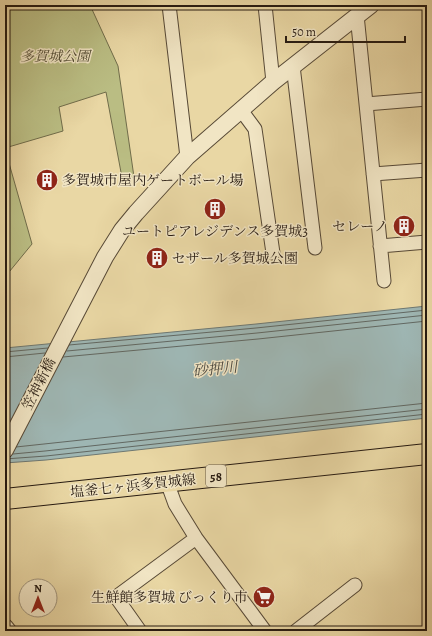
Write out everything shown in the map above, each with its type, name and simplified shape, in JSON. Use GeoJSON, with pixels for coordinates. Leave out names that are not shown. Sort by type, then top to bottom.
{"type":"FeatureCollection","features":[{"type":"Feature","properties":{"kind":"main road","name":"塩釜七ヶ浜多賀城線"},"geometry":{"type":"LineString","coordinates":[[5,499],[427,454]]}},
{"type":"Feature","properties":{"kind":"street"},"geometry":{"type":"LineString","coordinates":[[170,5],[187,157]]}},
{"type":"Feature","properties":{"kind":"street"},"geometry":{"type":"LineString","coordinates":[[265,5],[273,82]]}},
{"type":"Feature","properties":{"kind":"street","name":"笠神新橋"},"geometry":{"type":"LineString","coordinates":[[5,450],[105,257],[122,230],[187,157],[273,82],[371,5]]}},
{"type":"Feature","properties":{"kind":"street"},"geometry":{"type":"LineString","coordinates":[[357,15],[384,281]]}},
{"type":"Feature","properties":{"kind":"street"},"geometry":{"type":"LineString","coordinates":[[293,66],[315,248]]}},
{"type":"Feature","properties":{"kind":"street"},"geometry":{"type":"LineString","coordinates":[[366,104],[427,99]]}},
{"type":"Feature","properties":{"kind":"street"},"geometry":{"type":"LineString","coordinates":[[241,110],[255,129],[273,253]]}},
{"type":"Feature","properties":{"kind":"street"},"geometry":{"type":"LineString","coordinates":[[372,174],[427,170]]}},
{"type":"Feature","properties":{"kind":"street"},"geometry":{"type":"LineString","coordinates":[[380,246],[427,242]]}},
{"type":"Feature","properties":{"kind":"street"},"geometry":{"type":"LineString","coordinates":[[167,482],[175,504],[196,538],[265,631]]}},
{"type":"Feature","properties":{"kind":"street"},"geometry":{"type":"LineString","coordinates":[[140,631],[116,597],[196,538]]}},
{"type":"Feature","properties":{"kind":"street"},"geometry":{"type":"LineString","coordinates":[[296,631],[355,585]]}},
{"type":"Feature","properties":{"kind":"green space","name":"多賀城公園"},"geometry":{"type":"Polygon","coordinates":[[[5,5],[90,5],[118,66],[134,177],[123,183],[106,92],[59,107],[63,131],[5,148],[5,5]]]}},
{"type":"Feature","properties":{"kind":"green space"},"geometry":{"type":"Polygon","coordinates":[[[5,149],[32,244],[5,277],[5,149]]]}},
{"type":"Feature","properties":{"kind":"water","name":"砂押川"},"geometry":{"type":"Polygon","coordinates":[[[427,306],[427,418],[46,460],[5,463],[5,348],[427,306]]]}},
{"type":"Feature","properties":{"kind":"place","name":"多賀城市屋内ゲートボール場"},"geometry":{"type":"Point","coordinates":[47,180]}},
{"type":"Feature","properties":{"kind":"place","name":"ユートピアレジデンス多賀城3"},"geometry":{"type":"Point","coordinates":[215,209]}},
{"type":"Feature","properties":{"kind":"place","name":"セレーノ"},"geometry":{"type":"Point","coordinates":[404,226]}},
{"type":"Feature","properties":{"kind":"place","name":"セザール多賀城公園"},"geometry":{"type":"Point","coordinates":[157,258]}},
{"type":"Feature","properties":{"kind":"place","name":"生鮮館多賀城 びっくり市"},"geometry":{"type":"Point","coordinates":[264,597]}}]}
